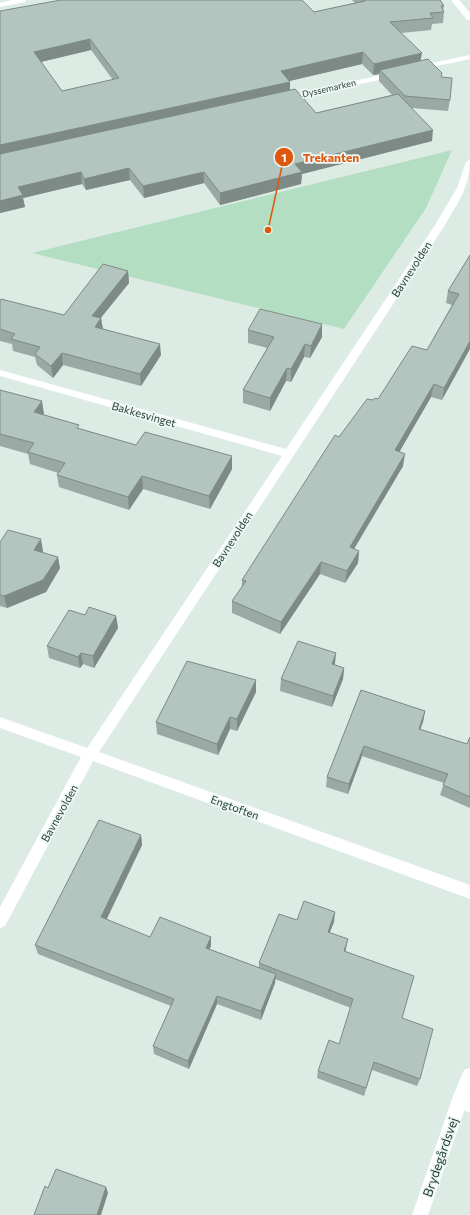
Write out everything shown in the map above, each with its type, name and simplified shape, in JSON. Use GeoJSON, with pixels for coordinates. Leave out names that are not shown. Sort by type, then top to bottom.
{"type":"FeatureCollection","features":[{"type":"Feature","properties":{"kind":"street"},"geometry":{"type":"LineString","coordinates":[[0,4],[22,0]]}},
{"type":"Feature","properties":{"kind":"street"},"geometry":{"type":"LineString","coordinates":[[455,0],[470,18]]}},
{"type":"Feature","properties":{"kind":"street","name":"Dyssemarken"},"geometry":{"type":"LineString","coordinates":[[277,100],[470,57]]}},
{"type":"Feature","properties":{"kind":"street","name":"Bavnevolden"},"geometry":{"type":"LineString","coordinates":[[0,921],[90,754],[440,225],[461,188],[470,162]]}},
{"type":"Feature","properties":{"kind":"street","name":"Bakkesvinget"},"geometry":{"type":"LineString","coordinates":[[0,373],[289,454]]}},
{"type":"Feature","properties":{"kind":"street","name":"Engtoften"},"geometry":{"type":"LineString","coordinates":[[0,722],[470,892]]}},
{"type":"Feature","properties":{"kind":"street","name":"Brydegårdsvej"},"geometry":{"type":"LineString","coordinates":[[420,1215],[465,1102],[470,1076]]}},
{"type":"Feature","properties":{"kind":"green space"},"geometry":{"type":"Polygon","coordinates":[[[452,150],[426,208],[344,329],[32,253],[452,150]]]}},
{"type":"Feature","properties":{"kind":"building"},"geometry":{"type":"Polygon","coordinates":[[[61,0],[302,0],[314,12],[365,1],[364,0],[440,0],[444,6],[441,6],[444,12],[430,13],[433,18],[390,22],[422,53],[374,64],[363,52],[281,71],[290,82],[0,145],[0,11],[61,0]],[[90,39],[34,52],[62,91],[119,78],[90,39]]]}},
{"type":"Feature","properties":{"kind":"building"},"geometry":{"type":"Polygon","coordinates":[[[428,59],[442,73],[441,77],[452,78],[450,100],[405,96],[380,70],[428,59]]]}},
{"type":"Feature","properties":{"kind":"building"},"geometry":{"type":"Polygon","coordinates":[[[295,89],[316,113],[398,94],[433,130],[295,164],[302,172],[220,193],[204,172],[143,186],[129,168],[84,179],[81,172],[18,187],[23,195],[0,201],[0,154],[295,89]]]}},
{"type":"Feature","properties":{"kind":"building"},"geometry":{"type":"Polygon","coordinates":[[[470,255],[470,341],[444,388],[434,384],[395,450],[405,454],[350,547],[359,551],[347,571],[321,562],[281,622],[232,601],[246,581],[242,580],[335,435],[339,437],[367,399],[378,399],[412,346],[427,350],[459,294],[448,291],[470,255]]]}},
{"type":"Feature","properties":{"kind":"building"},"geometry":{"type":"Polygon","coordinates":[[[103,264],[128,271],[92,316],[101,318],[95,327],[160,344],[140,374],[62,353],[51,366],[35,354],[40,347],[11,339],[15,334],[0,329],[1,299],[64,315],[103,264]]]}},
{"type":"Feature","properties":{"kind":"building"},"geometry":{"type":"Polygon","coordinates":[[[260,309],[322,324],[311,346],[305,344],[291,369],[287,368],[270,398],[243,390],[274,337],[248,330],[260,309]]]}},
{"type":"Feature","properties":{"kind":"building"},"geometry":{"type":"Polygon","coordinates":[[[0,390],[42,401],[34,412],[79,425],[77,428],[136,445],[145,432],[232,456],[209,496],[142,476],[128,497],[57,475],[65,463],[28,452],[34,443],[0,434],[0,390]]]}},
{"type":"Feature","properties":{"kind":"building"},"geometry":{"type":"Polygon","coordinates":[[[8,530],[41,539],[34,550],[58,557],[43,580],[4,596],[0,595],[0,542],[8,530]]]}},
{"type":"Feature","properties":{"kind":"building"},"geometry":{"type":"Polygon","coordinates":[[[89,607],[116,616],[93,656],[81,653],[78,657],[47,646],[69,610],[85,615],[89,607]]]}},
{"type":"Feature","properties":{"kind":"building"},"geometry":{"type":"Polygon","coordinates":[[[298,641],[336,653],[332,664],[344,668],[333,696],[281,679],[298,641]]]}},
{"type":"Feature","properties":{"kind":"building"},"geometry":{"type":"Polygon","coordinates":[[[187,661],[256,680],[237,719],[230,717],[217,744],[156,722],[187,661]]]}},
{"type":"Feature","properties":{"kind":"building"},"geometry":{"type":"Polygon","coordinates":[[[361,690],[425,711],[419,729],[467,744],[470,737],[470,797],[443,785],[448,774],[364,746],[349,784],[327,777],[361,690]]]}},
{"type":"Feature","properties":{"kind":"building"},"geometry":{"type":"Polygon","coordinates":[[[99,820],[141,835],[101,917],[150,937],[160,917],[211,937],[206,948],[276,974],[261,1011],[217,996],[188,1061],[153,1046],[174,999],[35,945],[99,820]]]}},
{"type":"Feature","properties":{"kind":"building"},"geometry":{"type":"Polygon","coordinates":[[[304,901],[335,912],[328,932],[348,939],[344,951],[414,976],[402,1018],[433,1029],[420,1079],[374,1062],[366,1088],[318,1071],[329,1040],[339,1044],[353,999],[259,963],[279,914],[297,920],[304,901]]]}},
{"type":"Feature","properties":{"kind":"building"},"geometry":{"type":"Polygon","coordinates":[[[56,1169],[106,1187],[97,1215],[34,1215],[45,1186],[48,1188],[56,1169]]]}},
{"type":"Feature","properties":{"kind":"place","name":"Trekanten"},"geometry":{"type":"Point","coordinates":[268,230]}}]}
